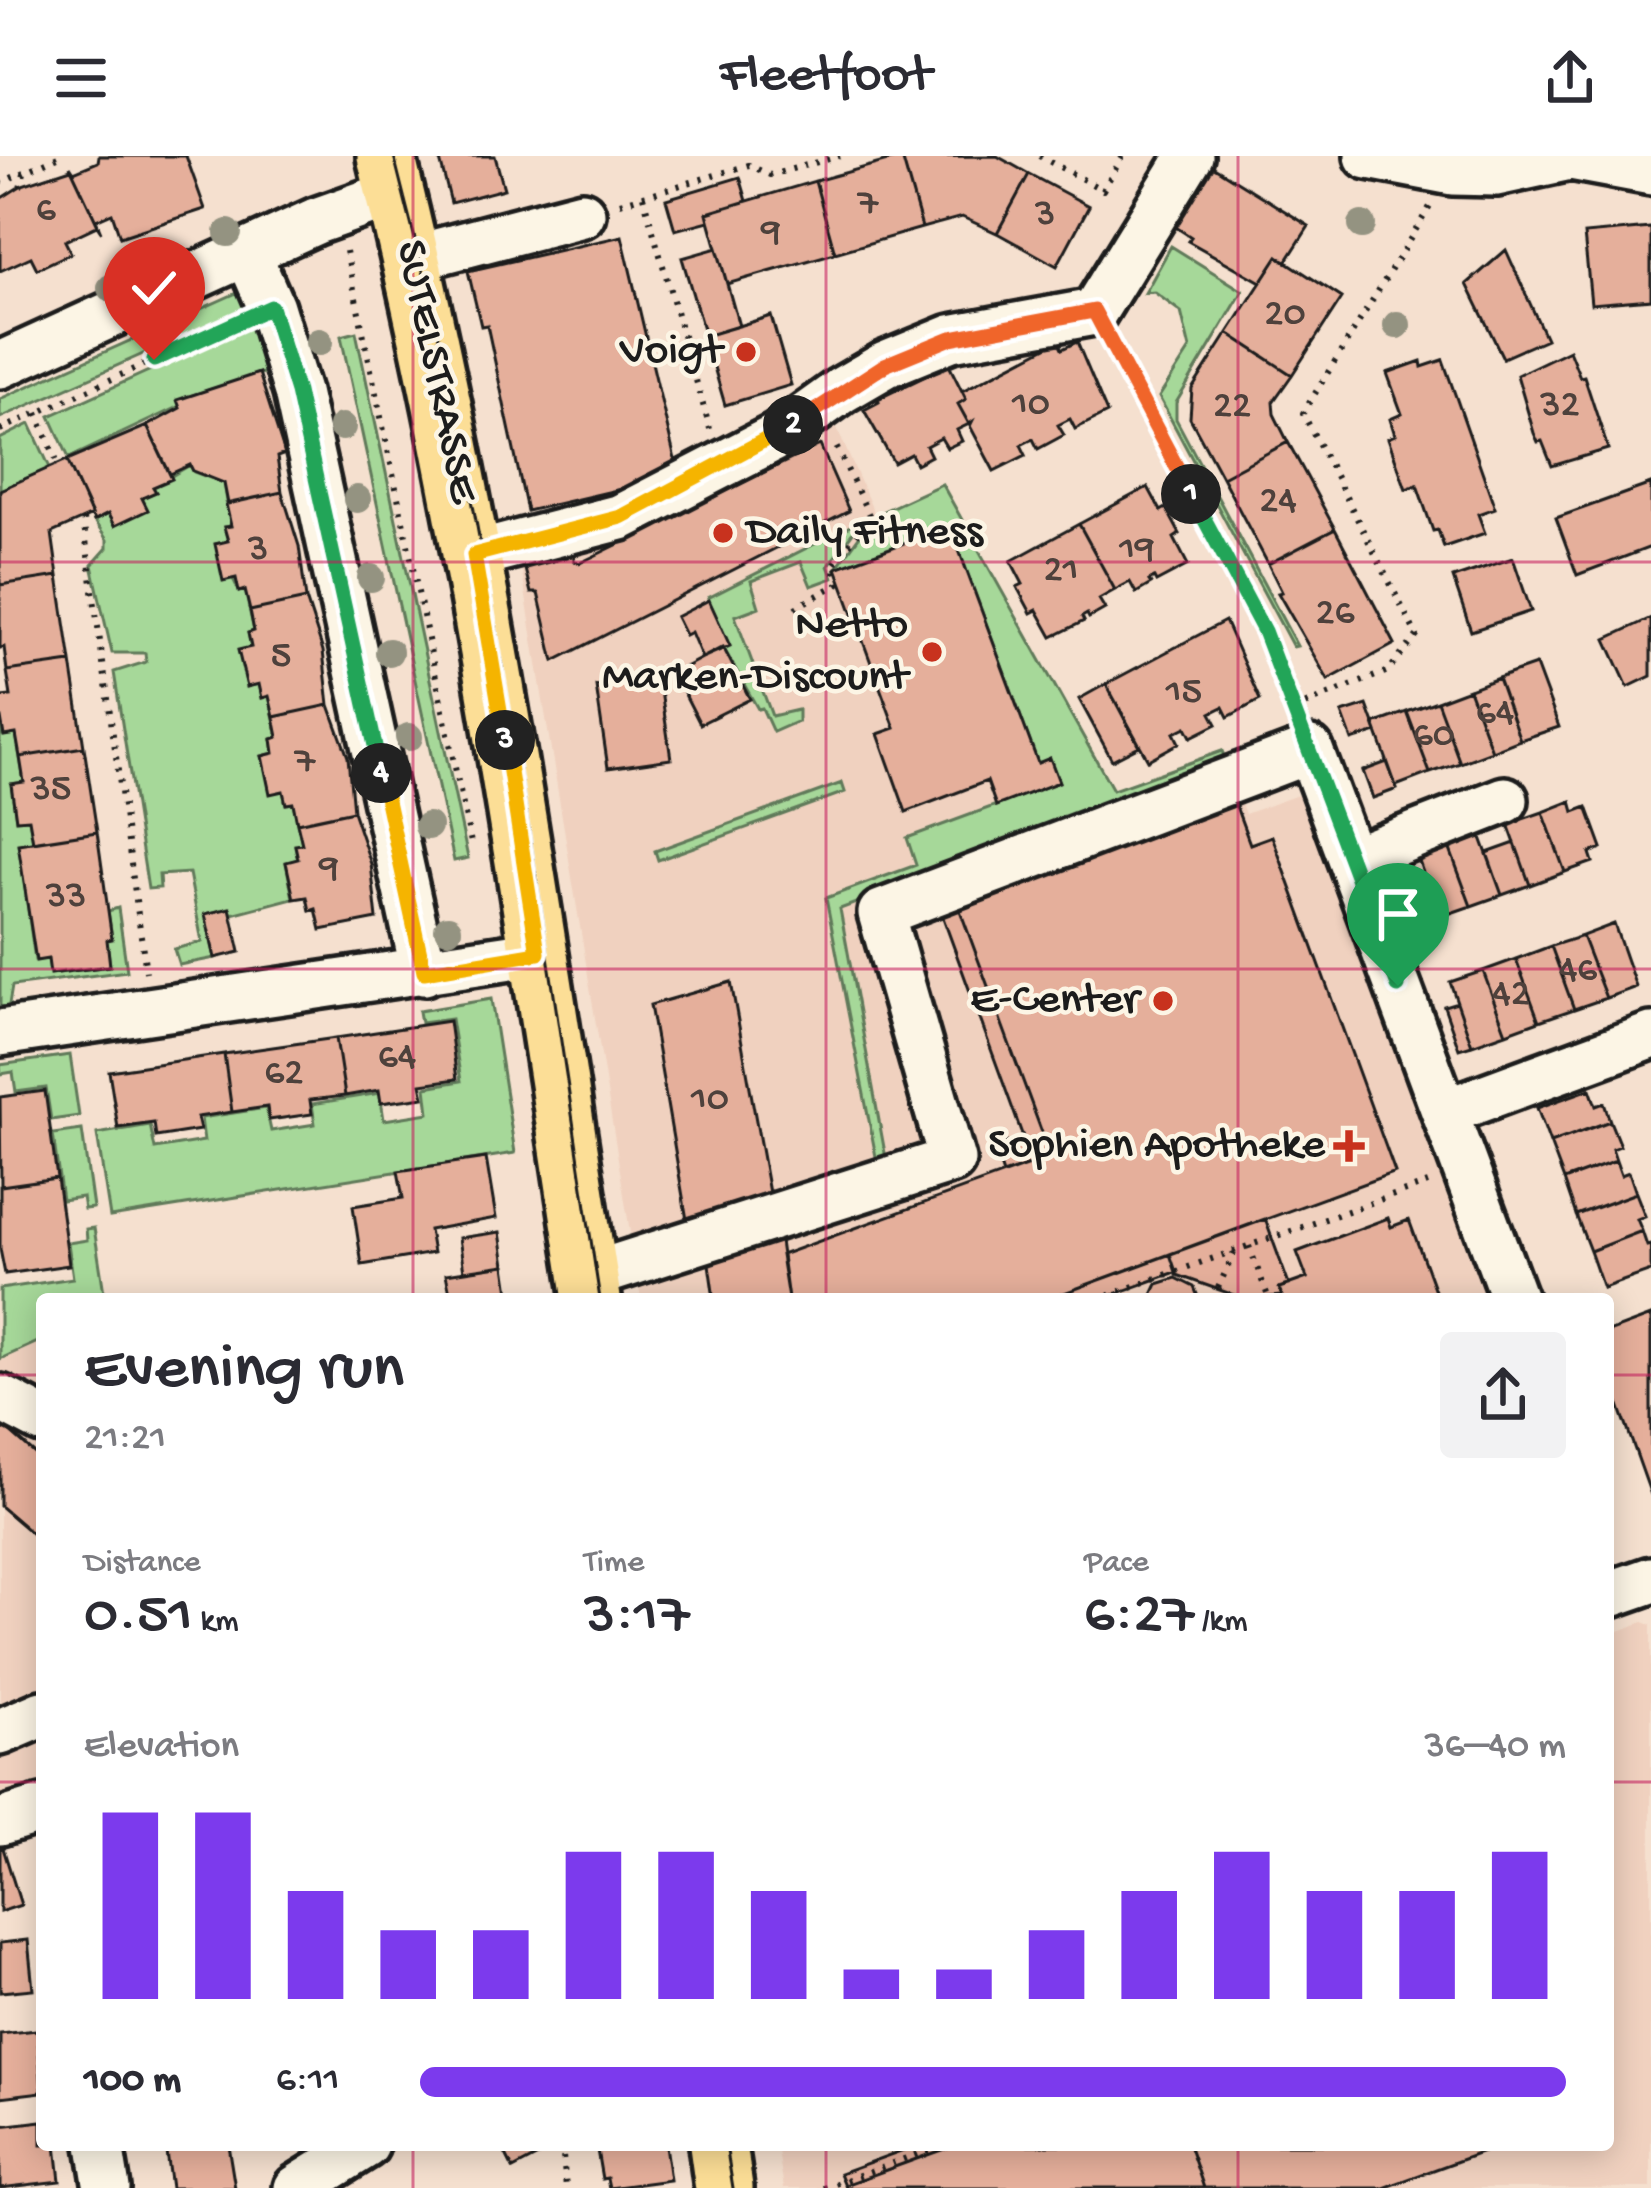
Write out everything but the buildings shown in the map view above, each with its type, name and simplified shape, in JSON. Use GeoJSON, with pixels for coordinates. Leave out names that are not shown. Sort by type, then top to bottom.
{"type":"FeatureCollection","features":[{"type":"Feature","properties":{"kind":"main road","name":"SUTELSTRASSE"},"geometry":{"type":"LineString","coordinates":[[391,174],[474,555],[590,1288]]}},
{"type":"Feature","properties":{"kind":"main road"},"geometry":{"type":"LineString","coordinates":[[719,2151],[724,2188]]}},
{"type":"Feature","properties":{"kind":"street"},"geometry":{"type":"LineString","coordinates":[[474,555],[621,517],[778,436],[885,365],[951,338],[1094,311],[1190,156]]}},
{"type":"Feature","properties":{"kind":"street"},"geometry":{"type":"LineString","coordinates":[[1368,156],[1452,172],[1496,173],[1570,156],[1651,172]]}},
{"type":"Feature","properties":{"kind":"street"},"geometry":{"type":"LineString","coordinates":[[0,365],[337,213],[391,174]]}},
{"type":"Feature","properties":{"kind":"street"},"geometry":{"type":"LineString","coordinates":[[410,259],[582,214]]}},
{"type":"Feature","properties":{"kind":"street"},"geometry":{"type":"LineString","coordinates":[[247,252],[271,307],[297,392],[424,972]]}},
{"type":"Feature","properties":{"kind":"street"},"geometry":{"type":"LineString","coordinates":[[590,1288],[952,1160],[881,913],[1302,729],[1512,1293]]}},
{"type":"Feature","properties":{"kind":"street"},"geometry":{"type":"LineString","coordinates":[[1351,860],[1505,800]]}},
{"type":"Feature","properties":{"kind":"street"},"geometry":{"type":"LineString","coordinates":[[0,1033],[538,953]]}},
{"type":"Feature","properties":{"kind":"street"},"geometry":{"type":"LineString","coordinates":[[1445,1112],[1651,1036]]}},
{"type":"Feature","properties":{"kind":"street"},"geometry":{"type":"LineString","coordinates":[[0,1398],[36,1417]]}},
{"type":"Feature","properties":{"kind":"street"},"geometry":{"type":"LineString","coordinates":[[0,1732],[36,1717]]}},
{"type":"Feature","properties":{"kind":"street"},"geometry":{"type":"LineString","coordinates":[[0,1822],[36,1811]]}},
{"type":"Feature","properties":{"kind":"street"},"geometry":{"type":"LineString","coordinates":[[101,2151],[107,2188]]}},
{"type":"Feature","properties":{"kind":"street"},"geometry":{"type":"LineString","coordinates":[[297,2188],[356,2151]]}},
{"type":"Feature","properties":{"kind":"path"},"geometry":{"type":"LineString","coordinates":[[0,184],[60,156]]}},
{"type":"Feature","properties":{"kind":"path"},"geometry":{"type":"LineString","coordinates":[[654,193],[749,165],[770,175],[840,156]]}},
{"type":"Feature","properties":{"kind":"path"},"geometry":{"type":"LineString","coordinates":[[1039,156],[1103,190],[1124,156]]}},
{"type":"Feature","properties":{"kind":"path"},"geometry":{"type":"LineString","coordinates":[[1094,311],[1264,631],[1302,729],[1388,671],[1417,635],[1303,413],[1452,172]]}},
{"type":"Feature","properties":{"kind":"path"},"geometry":{"type":"LineString","coordinates":[[20,187],[23,173]]}},
{"type":"Feature","properties":{"kind":"path"},"geometry":{"type":"LineString","coordinates":[[643,196],[720,466]]}},
{"type":"Feature","properties":{"kind":"path"},"geometry":{"type":"LineString","coordinates":[[337,213],[473,853]]}},
{"type":"Feature","properties":{"kind":"path"},"geometry":{"type":"LineString","coordinates":[[0,430],[271,307]]}},
{"type":"Feature","properties":{"kind":"path"},"geometry":{"type":"LineString","coordinates":[[796,608],[838,584],[832,567],[870,517],[817,406]]}},
{"type":"Feature","properties":{"kind":"path"},"geometry":{"type":"LineString","coordinates":[[37,413],[58,464]]}},
{"type":"Feature","properties":{"kind":"path"},"geometry":{"type":"LineString","coordinates":[[83,519],[152,1011]]}},
{"type":"Feature","properties":{"kind":"path"},"geometry":{"type":"LineString","coordinates":[[1115,1293],[1467,1169]]}},
{"type":"Feature","properties":{"kind":"path"},"geometry":{"type":"LineString","coordinates":[[1249,1246],[1267,1293]]}},
{"type":"Feature","properties":{"kind":"path"},"geometry":{"type":"LineString","coordinates":[[1216,1293],[1235,1252]]}},
{"type":"Feature","properties":{"kind":"path"},"geometry":{"type":"LineString","coordinates":[[563,2151],[566,2188]]}},
{"type":"Feature","properties":{"kind":"path"},"geometry":{"type":"LineString","coordinates":[[824,2188],[926,2151]]}},
{"type":"Feature","properties":{"kind":"shaded area"},"geometry":{"type":"Polygon","coordinates":[[[829,410],[875,515],[942,484],[1113,790],[1222,751],[1245,814],[1317,788],[1501,1293],[640,1293],[519,554],[829,410]]]}},
{"type":"Feature","properties":{"kind":"shaded area"},"geometry":{"type":"Polygon","coordinates":[[[36,1343],[36,1786],[0,1800],[0,1359],[36,1343]]]}},
{"type":"Feature","properties":{"kind":"shaded area"},"geometry":{"type":"Polygon","coordinates":[[[1643,1622],[1651,1625],[1651,2188],[784,2188],[778,2151],[1614,2151],[1614,1633],[1643,1622]]]}},
{"type":"Feature","properties":{"kind":"green space"},"geometry":{"type":"Polygon","coordinates":[[[1171,246],[1243,291],[1176,403],[1176,419],[1297,646],[1293,647],[1159,397],[1190,349],[1181,312],[1154,292],[1145,293],[1171,246]]]}},
{"type":"Feature","properties":{"kind":"green space"},"geometry":{"type":"Polygon","coordinates":[[[241,291],[248,307],[0,418],[0,399],[241,291]]]}},
{"type":"Feature","properties":{"kind":"green space"},"geometry":{"type":"Polygon","coordinates":[[[254,323],[273,370],[186,397],[188,402],[69,458],[50,416],[254,323]]]}},
{"type":"Feature","properties":{"kind":"green space"},"geometry":{"type":"Polygon","coordinates":[[[356,332],[468,858],[454,861],[341,336],[356,332]]]}},
{"type":"Feature","properties":{"kind":"green space"},"geometry":{"type":"Polygon","coordinates":[[[30,424],[50,468],[0,490],[0,439],[30,424]]]}},
{"type":"Feature","properties":{"kind":"green space"},"geometry":{"type":"Polygon","coordinates":[[[190,465],[194,472],[224,483],[231,526],[224,527],[228,541],[216,544],[239,591],[245,590],[254,631],[248,633],[251,647],[239,651],[247,687],[259,684],[262,697],[269,696],[278,737],[272,739],[274,753],[262,756],[286,804],[293,803],[302,844],[295,846],[298,859],[286,863],[293,898],[232,914],[229,908],[205,914],[215,958],[179,965],[174,949],[202,942],[189,873],[159,875],[160,888],[148,889],[114,672],[146,662],[145,653],[112,653],[92,565],[107,548],[94,521],[108,514],[114,526],[142,498],[155,492],[153,487],[190,465]]]}},
{"type":"Feature","properties":{"kind":"green space"},"geometry":{"type":"Polygon","coordinates":[[[942,484],[1113,790],[1222,751],[1227,764],[840,909],[886,1159],[878,1167],[826,898],[916,865],[907,838],[1059,782],[1050,759],[1038,763],[950,526],[836,568],[875,515],[942,484]]]}},
{"type":"Feature","properties":{"kind":"green space"},"geometry":{"type":"Polygon","coordinates":[[[862,520],[828,566],[833,578],[811,586],[801,562],[751,581],[759,607],[735,616],[772,716],[798,710],[798,721],[773,732],[724,649],[729,645],[708,598],[862,520]]]}},
{"type":"Feature","properties":{"kind":"green space"},"geometry":{"type":"Polygon","coordinates":[[[0,712],[3,735],[16,734],[24,782],[11,784],[16,820],[29,819],[33,842],[19,845],[35,960],[48,959],[51,974],[110,966],[108,911],[118,908],[127,971],[12,986],[8,1011],[0,1012],[0,712]]]}},
{"type":"Feature","properties":{"kind":"green space"},"geometry":{"type":"Polygon","coordinates":[[[842,783],[845,792],[658,860],[655,851],[842,783]]]}},
{"type":"Feature","properties":{"kind":"green space"},"geometry":{"type":"Polygon","coordinates":[[[491,999],[515,1153],[110,1217],[97,1134],[150,1125],[155,1149],[204,1141],[201,1118],[266,1108],[271,1131],[315,1124],[312,1104],[380,1093],[384,1120],[429,1113],[426,1087],[461,1081],[451,1019],[421,1023],[419,1011],[491,999]]]}},
{"type":"Feature","properties":{"kind":"green space"},"geometry":{"type":"Polygon","coordinates":[[[70,1055],[79,1116],[51,1120],[46,1088],[16,1092],[13,1072],[1,1074],[0,1065],[70,1055]]]}},
{"type":"Feature","properties":{"kind":"green space"},"geometry":{"type":"Polygon","coordinates":[[[82,1130],[93,1208],[84,1209],[82,1197],[62,1200],[53,1134],[82,1130]]]}},
{"type":"Feature","properties":{"kind":"green space"},"geometry":{"type":"Polygon","coordinates":[[[94,1228],[104,1293],[36,1293],[36,1343],[0,1359],[0,1289],[73,1278],[68,1243],[87,1240],[86,1229],[94,1228]]]}},
{"type":"Feature","properties":{"kind":"tram line"},"geometry":{"type":"LineString","coordinates":[[394,156],[446,368],[490,600],[599,1293]]}},
{"type":"Feature","properties":{"kind":"tram line"},"geometry":{"type":"LineString","coordinates":[[727,2151],[733,2188]]}},
{"type":"Feature","properties":{"kind":"place","name":"Voigt"},"geometry":{"type":"Point","coordinates":[746,352]}},
{"type":"Feature","properties":{"kind":"place","name":"Daily Fitness"},"geometry":{"type":"Point","coordinates":[723,533]}},
{"type":"Feature","properties":{"kind":"place","name":"Netto Marken-Discount"},"geometry":{"type":"Point","coordinates":[932,652]}},
{"type":"Feature","properties":{"kind":"place","name":"E-Center"},"geometry":{"type":"Point","coordinates":[1163,1001]}},
{"type":"Feature","properties":{"kind":"place","name":"Sophien Apotheke"},"geometry":{"type":"Point","coordinates":[1349,1146]}},
{"type":"Feature","properties":{"kind":"route"},"geometry":{"type":"LineString","coordinates":[[154,360],[271,307],[297,392],[424,972],[538,953],[474,555],[621,517],[778,436],[885,365],[951,338],[1094,311],[1264,631],[1398,986]]}}]}
